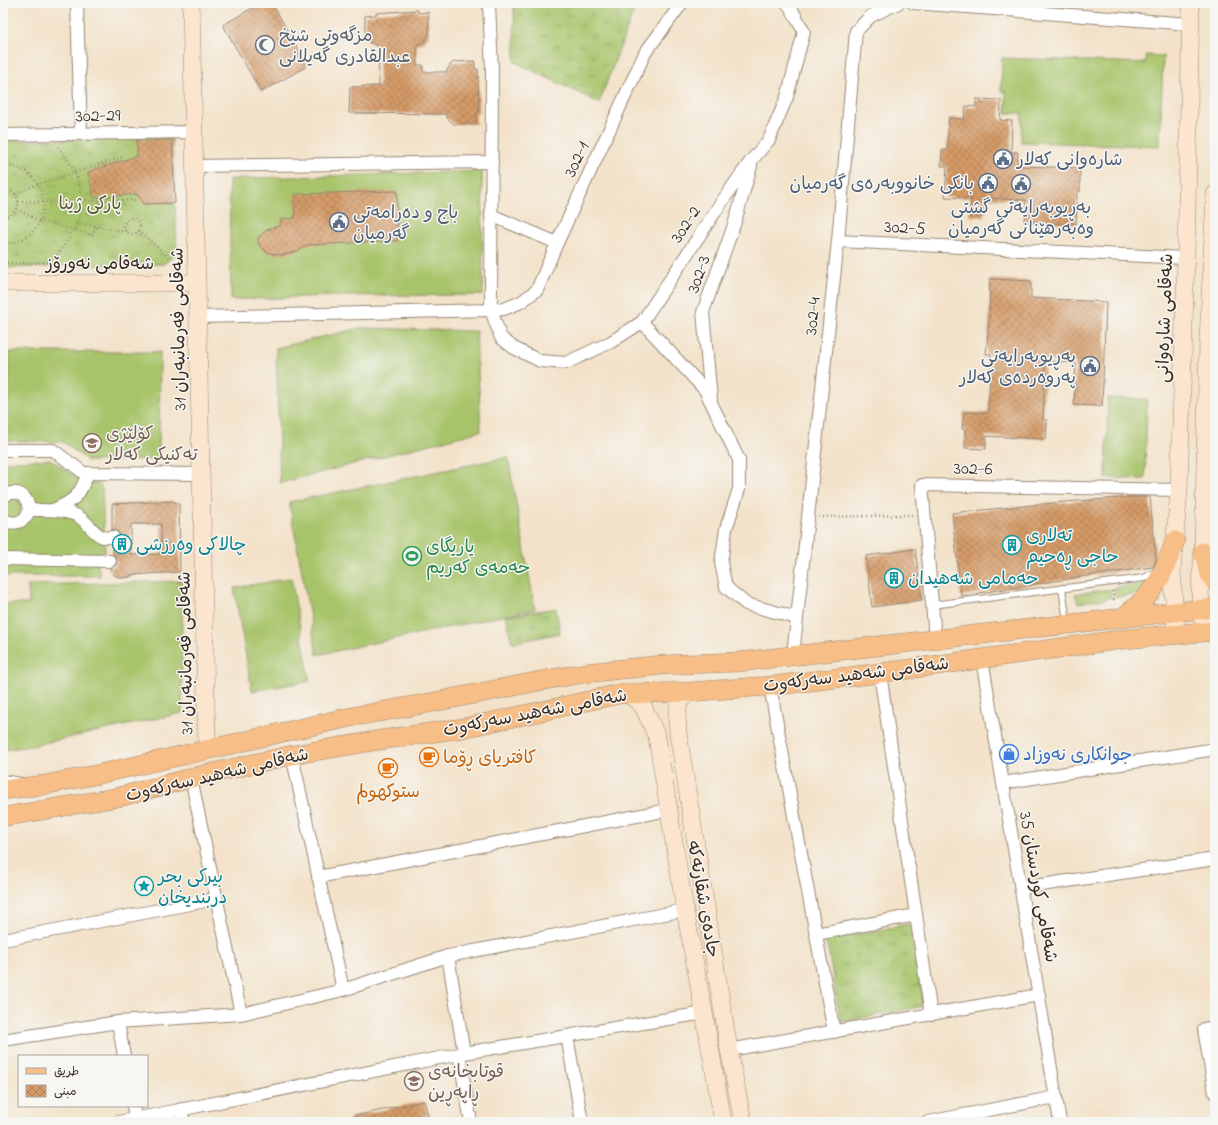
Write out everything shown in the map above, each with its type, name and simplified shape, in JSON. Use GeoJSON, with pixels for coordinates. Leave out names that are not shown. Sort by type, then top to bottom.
{"type":"FeatureCollection","features":[{"type":"Feature","properties":{"kind":"main road","name":"شەقامی فەرمانبەران 31"},"geometry":{"type":"LineString","coordinates":[[191,3],[207,749]]}},
{"type":"Feature","properties":{"kind":"main road","name":"شەقامی شارەوانی"},"geometry":{"type":"LineString","coordinates":[[1176,634],[1172,571],[1178,490],[1186,258],[1191,3]]}},
{"type":"Feature","properties":{"kind":"main road"},"geometry":{"type":"LineString","coordinates":[[1209,632],[1208,609],[1200,593],[1209,504],[1215,194]]}},
{"type":"Feature","properties":{"kind":"main road","name":"شەقامی نەورۆز"},"geometry":{"type":"LineString","coordinates":[[3,283],[197,283]]}},
{"type":"Feature","properties":{"kind":"main road"},"geometry":{"type":"LineString","coordinates":[[1121,618],[1147,597],[1158,583],[1166,568],[1175,541]]}},
{"type":"Feature","properties":{"kind":"main road"},"geometry":{"type":"LineString","coordinates":[[1203,552],[1210,574],[1215,582]]}},
{"type":"Feature","properties":{"kind":"main road","name":"شەقامی شەهید سەرکەوت"},"geometry":{"type":"LineString","coordinates":[[3,790],[44,785],[145,765],[207,749],[351,717],[585,673],[662,665],[738,662],[1208,609]]}},
{"type":"Feature","properties":{"kind":"main road","name":"شەقامی شەهید سەرکەوت"},"geometry":{"type":"LineString","coordinates":[[3,817],[119,797],[191,778],[292,755],[374,740],[463,728],[620,694],[689,692],[770,686],[880,673],[1125,638],[1209,632]]}},
{"type":"Feature","properties":{"kind":"main road","name":"جادەی شقارتەکە"},"geometry":{"type":"LineString","coordinates":[[689,692],[679,702],[677,716],[678,733],[729,1050],[743,1122]]}},
{"type":"Feature","properties":{"kind":"main road","name":"جادەی شقارتەکە"},"geometry":{"type":"LineString","coordinates":[[627,693],[643,706],[657,737],[668,810],[722,1122]]}},
{"type":"Feature","properties":{"kind":"main road"},"geometry":{"type":"LineString","coordinates":[[657,737],[678,733]]}},
{"type":"Feature","properties":{"kind":"street"},"geometry":{"type":"LineString","coordinates":[[77,3],[81,134]]}},
{"type":"Feature","properties":{"kind":"street"},"geometry":{"type":"LineString","coordinates":[[489,3],[492,71],[491,310]]}},
{"type":"Feature","properties":{"kind":"street","name":"302-1"},"geometry":{"type":"LineString","coordinates":[[198,316],[491,310],[504,309],[521,302],[537,290],[557,243],[645,53],[682,3]]}},
{"type":"Feature","properties":{"kind":"street","name":"302-2"},"geometry":{"type":"LineString","coordinates":[[491,310],[501,338],[514,348],[540,361],[566,363],[611,342],[642,322],[723,200],[769,140],[787,97],[804,32],[787,3]]}},
{"type":"Feature","properties":{"kind":"street","name":"302-4"},"geometry":{"type":"LineString","coordinates":[[793,655],[838,241],[856,32],[871,16],[898,3]]}},
{"type":"Feature","properties":{"kind":"street"},"geometry":{"type":"LineString","coordinates":[[913,3],[1190,24]]}},
{"type":"Feature","properties":{"kind":"street","name":"302-29"},"geometry":{"type":"LineString","coordinates":[[3,135],[194,132]]}},
{"type":"Feature","properties":{"kind":"street","name":"302-3"},"geometry":{"type":"LineString","coordinates":[[712,404],[703,312],[734,225],[753,159]]}},
{"type":"Feature","properties":{"kind":"street"},"geometry":{"type":"LineString","coordinates":[[195,166],[492,162]]}},
{"type":"Feature","properties":{"kind":"street"},"geometry":{"type":"LineString","coordinates":[[492,215],[557,243]]}},
{"type":"Feature","properties":{"kind":"street","name":"302-5"},"geometry":{"type":"LineString","coordinates":[[838,241],[1186,258]]}},
{"type":"Feature","properties":{"kind":"street"},"geometry":{"type":"LineString","coordinates":[[642,322],[705,390],[739,460],[739,489],[726,529],[721,564],[726,587],[746,604],[797,618]]}},
{"type":"Feature","properties":{"kind":"street"},"geometry":{"type":"LineString","coordinates":[[3,450],[53,450],[84,473],[201,474]]}},
{"type":"Feature","properties":{"kind":"street"},"geometry":{"type":"LineString","coordinates":[[53,510],[74,499],[82,487],[88,473]]}},
{"type":"Feature","properties":{"kind":"street","name":"302-6"},"geometry":{"type":"LineString","coordinates":[[935,639],[922,485],[1178,490]]}},
{"type":"Feature","properties":{"kind":"street"},"geometry":{"type":"LineString","coordinates":[[3,497],[11,493],[20,494],[27,501],[29,510],[25,517],[19,522],[12,523],[3,518]]}},
{"type":"Feature","properties":{"kind":"street"},"geometry":{"type":"LineString","coordinates":[[29,510],[53,510],[75,515],[85,520],[103,537],[112,537]]}},
{"type":"Feature","properties":{"kind":"street"},"geometry":{"type":"LineString","coordinates":[[3,559],[110,561]]}},
{"type":"Feature","properties":{"kind":"street","name":"شەقامی کوردستان 35"},"geometry":{"type":"LineString","coordinates":[[982,659],[1060,1122]]}},
{"type":"Feature","properties":{"kind":"street"},"geometry":{"type":"LineString","coordinates":[[880,673],[931,1015]]}},
{"type":"Feature","properties":{"kind":"street"},"geometry":{"type":"LineString","coordinates":[[770,686],[834,1032]]}},
{"type":"Feature","properties":{"kind":"street"},"geometry":{"type":"LineString","coordinates":[[1003,783],[1215,749]]}},
{"type":"Feature","properties":{"kind":"street"},"geometry":{"type":"LineString","coordinates":[[292,755],[343,990]]}},
{"type":"Feature","properties":{"kind":"street"},"geometry":{"type":"LineString","coordinates":[[191,778],[241,1014]]}},
{"type":"Feature","properties":{"kind":"street"},"geometry":{"type":"LineString","coordinates":[[318,877],[668,810]]}},
{"type":"Feature","properties":{"kind":"street"},"geometry":{"type":"LineString","coordinates":[[1021,888],[1215,859]]}},
{"type":"Feature","properties":{"kind":"street"},"geometry":{"type":"LineString","coordinates":[[3,940],[216,899]]}},
{"type":"Feature","properties":{"kind":"street"},"geometry":{"type":"LineString","coordinates":[[3,1040],[118,1022],[241,1014],[343,990],[448,956],[685,910]]}},
{"type":"Feature","properties":{"kind":"street"},"geometry":{"type":"LineString","coordinates":[[816,934],[916,915]]}},
{"type":"Feature","properties":{"kind":"street"},"geometry":{"type":"LineString","coordinates":[[448,956],[471,1122]]}},
{"type":"Feature","properties":{"kind":"street"},"geometry":{"type":"LineString","coordinates":[[729,1050],[1039,995]]}},
{"type":"Feature","properties":{"kind":"street"},"geometry":{"type":"LineString","coordinates":[[119,1122],[461,1054],[704,1013]]}},
{"type":"Feature","properties":{"kind":"street"},"geometry":{"type":"LineString","coordinates":[[118,1022],[124,1055]]}},
{"type":"Feature","properties":{"kind":"street"},"geometry":{"type":"LineString","coordinates":[[1215,1027],[1204,1029],[1215,1093]]}},
{"type":"Feature","properties":{"kind":"street"},"geometry":{"type":"LineString","coordinates":[[566,1036],[582,1122]]}},
{"type":"Feature","properties":{"kind":"street"},"geometry":{"type":"LineString","coordinates":[[928,1122],[1056,1097]]}},
{"type":"Feature","properties":{"kind":"street"},"geometry":{"type":"LineString","coordinates":[[133,1107],[135,1119]]}},
{"type":"Feature","properties":{"kind":"street"},"geometry":{"type":"LineString","coordinates":[[181,1109],[184,1122]]}},
{"type":"Feature","properties":{"kind":"lane"},"geometry":{"type":"LineString","coordinates":[[932,605],[1144,578],[1166,568]]}},
{"type":"Feature","properties":{"kind":"lane"},"geometry":{"type":"LineString","coordinates":[[1062,588],[1067,624]]}},
{"type":"Feature","properties":{"kind":"lane"},"geometry":{"type":"LineString","coordinates":[[3,778],[44,785]]}},
{"type":"Feature","properties":{"kind":"path"},"geometry":{"type":"LineString","coordinates":[[3,145],[4,189],[12,191],[18,202],[17,209],[12,215],[3,217],[3,270]]}},
{"type":"Feature","properties":{"kind":"path"},"geometry":{"type":"LineString","coordinates":[[3,263],[48,262],[60,251],[75,230],[80,218],[81,190],[75,172],[68,159],[57,145]]}},
{"type":"Feature","properties":{"kind":"path"},"geometry":{"type":"LineString","coordinates":[[15,194],[38,184],[123,157]]}},
{"type":"Feature","properties":{"kind":"path"},"geometry":{"type":"LineString","coordinates":[[3,165],[16,166],[28,172],[37,181],[42,192],[44,202],[40,221],[35,229],[26,237],[14,243],[3,244]]}},
{"type":"Feature","properties":{"kind":"path"},"geometry":{"type":"LineString","coordinates":[[18,202],[136,200]]}},
{"type":"Feature","properties":{"kind":"path"},"geometry":{"type":"LineString","coordinates":[[17,209],[40,221],[92,235],[97,226]]}},
{"type":"Feature","properties":{"kind":"path"},"geometry":{"type":"LineString","coordinates":[[78,223],[134,234],[139,229],[139,224],[136,220],[132,218],[125,222],[124,227],[126,232]]}},
{"type":"Feature","properties":{"kind":"path"},"geometry":{"type":"LineString","coordinates":[[138,231],[170,258]]}},
{"type":"Feature","properties":{"kind":"path"},"geometry":{"type":"LineString","coordinates":[[808,518],[924,515]]}},
{"type":"Feature","properties":{"kind":"green space"},"geometry":{"type":"Polygon","coordinates":[[[514,3],[641,3],[633,13],[599,103],[515,62],[514,3]]]}},
{"type":"Feature","properties":{"kind":"green space"},"geometry":{"type":"Polygon","coordinates":[[[1146,55],[1163,56],[1160,146],[1021,142],[1022,113],[1006,113],[1006,92],[1001,91],[1002,58],[1146,63],[1146,55]]]}},
{"type":"Feature","properties":{"kind":"green space","name":"پارکی ژینا"},"geometry":{"type":"Polygon","coordinates":[[[172,138],[177,253],[164,264],[3,268],[3,141],[172,138]]]}},
{"type":"Feature","properties":{"kind":"green space"},"geometry":{"type":"Polygon","coordinates":[[[482,171],[483,295],[326,296],[231,300],[229,179],[482,171]]]}},
{"type":"Feature","properties":{"kind":"green space"},"geometry":{"type":"Polygon","coordinates":[[[360,328],[476,331],[481,431],[280,483],[276,348],[360,328]]]}},
{"type":"Feature","properties":{"kind":"green space"},"geometry":{"type":"Polygon","coordinates":[[[9,352],[160,352],[159,459],[88,461],[63,442],[8,441],[9,352]]]}},
{"type":"Feature","properties":{"kind":"green space"},"geometry":{"type":"Polygon","coordinates":[[[1108,398],[1147,399],[1145,479],[1106,478],[1108,398]]]}},
{"type":"Feature","properties":{"kind":"green space","name":"یاریگای ‌حەمەی کەریم"},"geometry":{"type":"Polygon","coordinates":[[[508,457],[535,609],[317,655],[289,502],[508,457]]]}},
{"type":"Feature","properties":{"kind":"green space"},"geometry":{"type":"Polygon","coordinates":[[[50,459],[84,483],[98,483],[102,488],[105,553],[95,553],[100,576],[3,576],[3,462],[50,459]]]}},
{"type":"Feature","properties":{"kind":"green space"},"geometry":{"type":"Polygon","coordinates":[[[291,578],[310,681],[252,691],[234,588],[291,578]]]}},
{"type":"Feature","properties":{"kind":"green space"},"geometry":{"type":"Polygon","coordinates":[[[182,581],[182,713],[31,746],[3,750],[3,604],[29,604],[28,585],[182,581]]]}},
{"type":"Feature","properties":{"kind":"green space"},"geometry":{"type":"Polygon","coordinates":[[[1147,583],[1139,594],[1115,597],[1113,588],[1147,583]]]}},
{"type":"Feature","properties":{"kind":"green space"},"geometry":{"type":"Polygon","coordinates":[[[1110,589],[1111,598],[1078,603],[1075,594],[1110,589]]]}},
{"type":"Feature","properties":{"kind":"green space"},"geometry":{"type":"Polygon","coordinates":[[[556,608],[560,633],[512,643],[506,616],[556,608]]]}},
{"type":"Feature","properties":{"kind":"green space"},"geometry":{"type":"Polygon","coordinates":[[[909,924],[924,1006],[841,1022],[826,940],[909,924]]]}},
{"type":"Feature","properties":{"kind":"building","name":"مزگەوتی شێخ عبدالقادری گەیلانی"},"geometry":{"type":"Polygon","coordinates":[[[261,3],[272,3],[307,66],[261,92],[223,25],[261,3]]]}},
{"type":"Feature","properties":{"kind":"building"},"geometry":{"type":"Polygon","coordinates":[[[418,10],[418,13],[428,12],[429,35],[424,42],[417,45],[417,65],[423,65],[423,72],[446,72],[454,62],[475,61],[475,69],[478,69],[479,113],[476,113],[476,124],[454,124],[445,114],[349,113],[350,87],[379,86],[378,46],[369,42],[366,38],[365,16],[376,15],[376,13],[418,10]]]}},
{"type":"Feature","properties":{"kind":"building","name":"شارەوانی کەلار"},"geometry":{"type":"Polygon","coordinates":[[[976,99],[1001,100],[1000,120],[1012,121],[1011,152],[1018,152],[1017,166],[1080,168],[1080,192],[1077,192],[1076,224],[1024,222],[1026,200],[984,198],[984,217],[969,216],[971,198],[945,197],[947,166],[941,166],[942,150],[947,150],[949,118],[964,119],[966,106],[976,107],[976,99]]]}},
{"type":"Feature","properties":{"kind":"building"},"geometry":{"type":"Polygon","coordinates":[[[137,140],[172,140],[175,203],[143,204],[137,194],[94,198],[88,172],[137,156],[137,140]]]}},
{"type":"Feature","properties":{"kind":"building","name":"باج و دەرامەتی گەرمیان"},"geometry":{"type":"Polygon","coordinates":[[[397,191],[397,241],[306,245],[298,251],[282,255],[267,252],[259,245],[258,239],[260,236],[267,230],[281,225],[281,219],[295,218],[295,194],[397,191]]]}},
{"type":"Feature","properties":{"kind":"building","name":"بەڕیوبەرایەتی پەروەردەی کەلار"},"geometry":{"type":"Polygon","coordinates":[[[990,279],[1031,281],[1031,298],[1106,302],[1102,406],[1074,405],[1076,363],[1045,361],[1043,420],[1047,420],[1046,439],[986,436],[986,449],[965,448],[965,430],[962,429],[964,412],[988,413],[991,354],[986,354],[989,323],[990,279]]]}},
{"type":"Feature","properties":{"kind":"building"},"geometry":{"type":"Polygon","coordinates":[[[1134,497],[1150,497],[1156,560],[1153,567],[961,596],[952,513],[1134,497]]]}},
{"type":"Feature","properties":{"kind":"building","name":"چالاکی وەرزشی"},"geometry":{"type":"Polygon","coordinates":[[[172,501],[179,504],[180,572],[130,575],[130,577],[122,578],[114,575],[110,568],[116,565],[117,561],[113,554],[113,545],[117,543],[120,537],[116,530],[112,530],[112,504],[172,501]],[[131,524],[131,555],[161,554],[161,524],[131,524]]]}},
{"type":"Feature","properties":{"kind":"building","name":"حەمامی شەهیدان"},"geometry":{"type":"Polygon","coordinates":[[[915,549],[922,600],[872,607],[866,556],[915,549]]]}},
{"type":"Feature","properties":{"kind":"building"},"geometry":{"type":"Polygon","coordinates":[[[424,1101],[430,1122],[350,1122],[350,1117],[424,1101]]]}},
{"type":"Feature","properties":{"kind":"place","name":"مزگەوتی شێخ عبدالقادری گەیلانی"},"geometry":{"type":"Point","coordinates":[265,45]}},
{"type":"Feature","properties":{"kind":"place","name":"شارەوانی کەلار"},"geometry":{"type":"Point","coordinates":[1003,159]}},
{"type":"Feature","properties":{"kind":"place","name":"بانکی خانووبەرەی گەرمیان"},"geometry":{"type":"Point","coordinates":[988,183]}},
{"type":"Feature","properties":{"kind":"place","name":"بەڕیوبەرایەتی گشتی وەبەرهێنانی گەرمیان"},"geometry":{"type":"Point","coordinates":[1021,184]}},
{"type":"Feature","properties":{"kind":"place","name":"باج و دەرامەتی گەرمیان"},"geometry":{"type":"Point","coordinates":[339,222]}},
{"type":"Feature","properties":{"kind":"place","name":"بەڕیوبەرایەتی پەروەردەی کەلار"},"geometry":{"type":"Point","coordinates":[1090,366]}},
{"type":"Feature","properties":{"kind":"place","name":"کۆلێژی تەکنیکی کەلار"},"geometry":{"type":"Point","coordinates":[92,443]}},
{"type":"Feature","properties":{"kind":"place","name":"چالاکی وەرزشی"},"geometry":{"type":"Point","coordinates":[122,544]}},
{"type":"Feature","properties":{"kind":"place","name":"تەلاری حاجی ڕەحیم"},"geometry":{"type":"Point","coordinates":[1012,545]}},
{"type":"Feature","properties":{"kind":"place","name":"یاریگای ‌حەمەی کەریم"},"geometry":{"type":"Point","coordinates":[412,556]}},
{"type":"Feature","properties":{"kind":"place","name":"حەمامی شەهیدان"},"geometry":{"type":"Point","coordinates":[894,578]}},
{"type":"Feature","properties":{"kind":"place","name":"جوانکاری نەوزاد"},"geometry":{"type":"Point","coordinates":[1009,754]}},
{"type":"Feature","properties":{"kind":"place","name":"کافتریای ڕۆما"},"geometry":{"type":"Point","coordinates":[429,757]}},
{"type":"Feature","properties":{"kind":"place","name":"ستوكهولم"},"geometry":{"type":"Point","coordinates":[388,768]}},
{"type":"Feature","properties":{"kind":"place","name":"بيركى بحر دربنديخان"},"geometry":{"type":"Point","coordinates":[144,886]}},
{"type":"Feature","properties":{"kind":"place","name":"قوتابخانەی ڕاپەڕین"},"geometry":{"type":"Point","coordinates":[414,1081]}}]}
